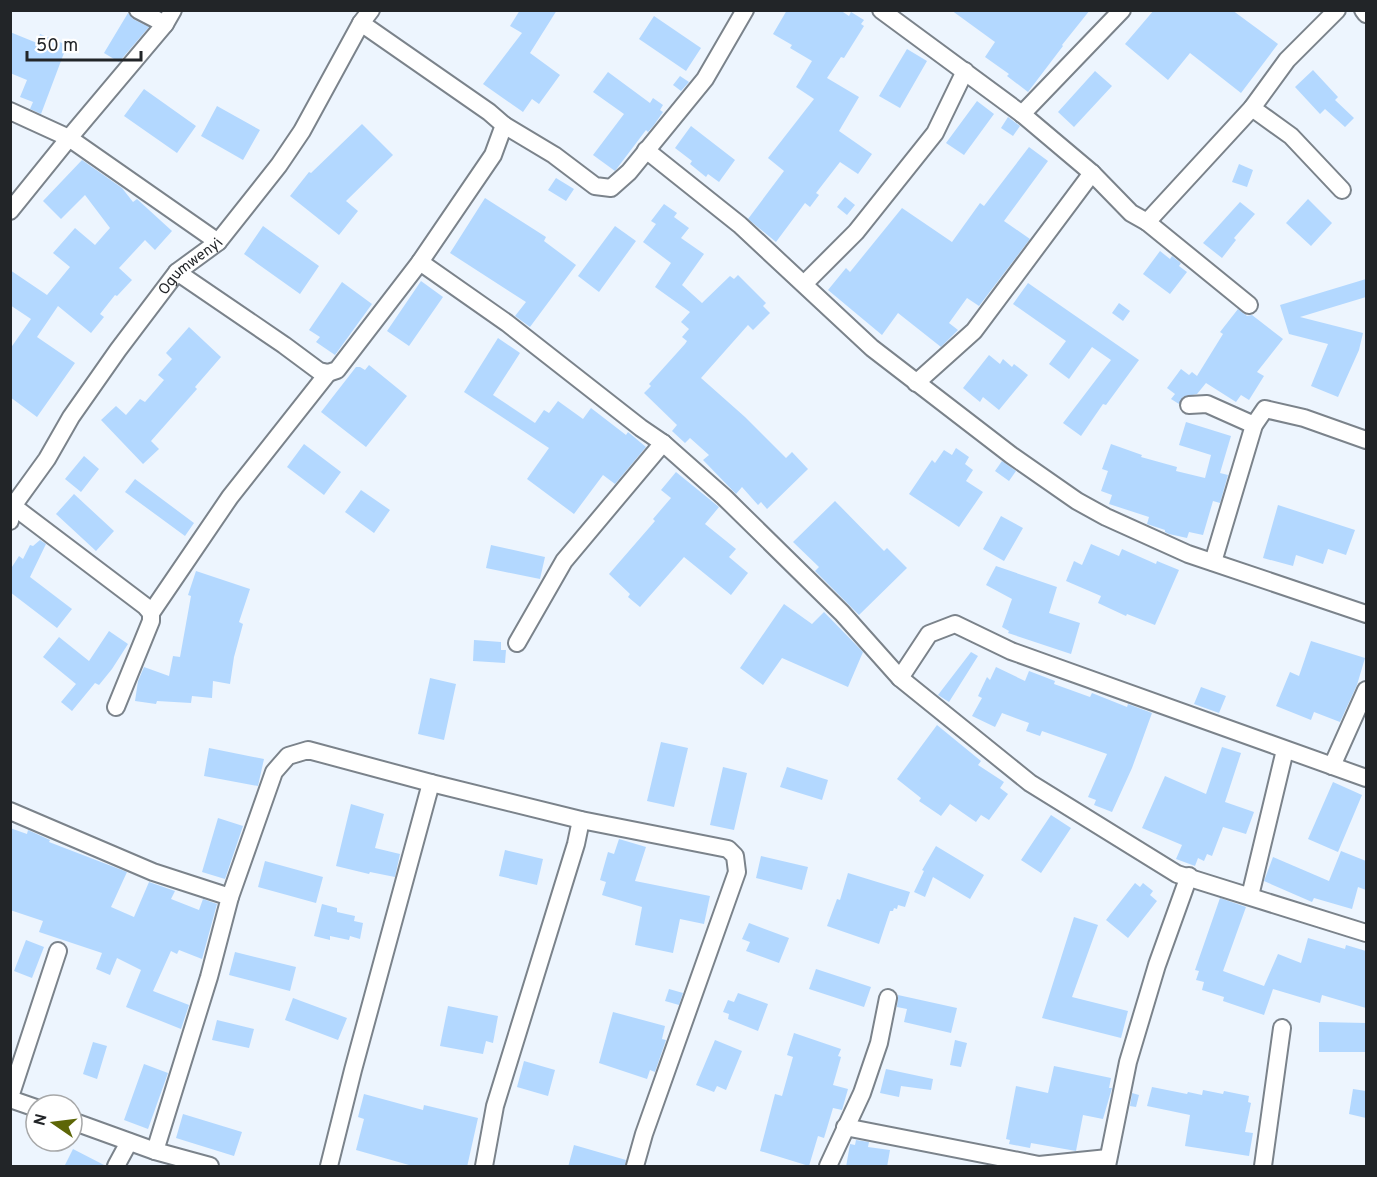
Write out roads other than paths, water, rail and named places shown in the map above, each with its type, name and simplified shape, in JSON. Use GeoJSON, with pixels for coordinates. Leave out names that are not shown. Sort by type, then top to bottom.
{"type":"FeatureCollection","features":[{"type":"Feature","properties":{"kind":"street"},"geometry":{"type":"LineString","coordinates":[[10,211],[169,17],[138,10]]}},
{"type":"Feature","properties":{"kind":"street"},"geometry":{"type":"LineString","coordinates":[[366,17],[504,125],[554,155],[595,186],[611,188],[629,172],[705,79],[745,10]]}},
{"type":"Feature","properties":{"kind":"street"},"geometry":{"type":"LineString","coordinates":[[881,10],[1022,114],[1092,173],[1131,213],[1147,222],[1249,305]]}},
{"type":"Feature","properties":{"kind":"street"},"geometry":{"type":"LineString","coordinates":[[1022,114],[1122,10]]}},
{"type":"Feature","properties":{"kind":"street"},"geometry":{"type":"LineString","coordinates":[[1147,222],[1252,108],[1287,60],[1337,10]]}},
{"type":"Feature","properties":{"kind":"street"},"geometry":{"type":"LineString","coordinates":[[1363,10],[1366,14]]}},
{"type":"Feature","properties":{"kind":"street","name":"Ogumwenyi"},"geometry":{"type":"LineString","coordinates":[[12,514],[71,417],[177,272],[218,242],[279,165],[302,131],[366,17]]}},
{"type":"Feature","properties":{"kind":"street"},"geometry":{"type":"LineString","coordinates":[[804,284],[856,232],[935,133],[965,71]]}},
{"type":"Feature","properties":{"kind":"street"},"geometry":{"type":"LineString","coordinates":[[1252,108],[1291,136],[1342,190]]}},
{"type":"Feature","properties":{"kind":"street"},"geometry":{"type":"LineString","coordinates":[[10,111],[69,138],[218,242]]}},
{"type":"Feature","properties":{"kind":"street"},"geometry":{"type":"LineString","coordinates":[[177,272],[285,345],[319,371],[328,373],[338,370],[420,262],[493,155],[504,125]]}},
{"type":"Feature","properties":{"kind":"street"},"geometry":{"type":"LineString","coordinates":[[646,150],[740,225],[872,348],[1011,455],[1077,501],[1116,522],[1188,554],[1366,614]]}},
{"type":"Feature","properties":{"kind":"street"},"geometry":{"type":"LineString","coordinates":[[916,383],[974,331],[1092,173]]}},
{"type":"Feature","properties":{"kind":"street"},"geometry":{"type":"LineString","coordinates":[[420,262],[507,323],[663,443],[724,497],[842,613],[900,678],[1030,783],[1178,874],[1366,933]]}},
{"type":"Feature","properties":{"kind":"street"},"geometry":{"type":"LineString","coordinates":[[116,706],[151,621],[151,613],[230,497],[328,373]]}},
{"type":"Feature","properties":{"kind":"street"},"geometry":{"type":"LineString","coordinates":[[1189,405],[1207,405],[1254,425]]}},
{"type":"Feature","properties":{"kind":"street"},"geometry":{"type":"LineString","coordinates":[[1213,562],[1254,425],[1264,409],[1304,418],[1366,440]]}},
{"type":"Feature","properties":{"kind":"street"},"geometry":{"type":"LineString","coordinates":[[517,643],[564,561],[663,443]]}},
{"type":"Feature","properties":{"kind":"street"},"geometry":{"type":"LineString","coordinates":[[12,514],[145,606],[151,613]]}},
{"type":"Feature","properties":{"kind":"street"},"geometry":{"type":"LineString","coordinates":[[900,678],[929,634],[955,624],[1011,651],[1366,778]]}},
{"type":"Feature","properties":{"kind":"street"},"geometry":{"type":"LineString","coordinates":[[1332,766],[1366,690]]}},
{"type":"Feature","properties":{"kind":"street"},"geometry":{"type":"LineString","coordinates":[[154,1151],[209,977],[230,897],[274,772],[288,756],[308,750],[581,820],[728,849],[735,856],[737,872],[644,1134],[635,1167]]}},
{"type":"Feature","properties":{"kind":"street"},"geometry":{"type":"LineString","coordinates":[[1250,896],[1285,750]]}},
{"type":"Feature","properties":{"kind":"street"},"geometry":{"type":"LineString","coordinates":[[328,1167],[431,783]]}},
{"type":"Feature","properties":{"kind":"street"},"geometry":{"type":"LineString","coordinates":[[10,812],[153,872],[230,897]]}},
{"type":"Feature","properties":{"kind":"street"},"geometry":{"type":"LineString","coordinates":[[484,1167],[495,1106],[576,844],[581,820]]}},
{"type":"Feature","properties":{"kind":"street"},"geometry":{"type":"LineString","coordinates":[[845,1127],[1039,1165],[1108,1162],[1128,1062],[1157,965],[1189,876]]}},
{"type":"Feature","properties":{"kind":"street"},"geometry":{"type":"LineString","coordinates":[[10,1098],[58,951]]}},
{"type":"Feature","properties":{"kind":"street"},"geometry":{"type":"LineString","coordinates":[[828,1167],[862,1093],[879,1043],[888,998]]}},
{"type":"Feature","properties":{"kind":"street"},"geometry":{"type":"LineString","coordinates":[[1263,1167],[1282,1028]]}},
{"type":"Feature","properties":{"kind":"street"},"geometry":{"type":"LineString","coordinates":[[84,1125],[154,1151],[210,1167]]}},
{"type":"Feature","properties":{"kind":"street"},"geometry":{"type":"LineString","coordinates":[[116,1167],[129,1142]]}}]}
